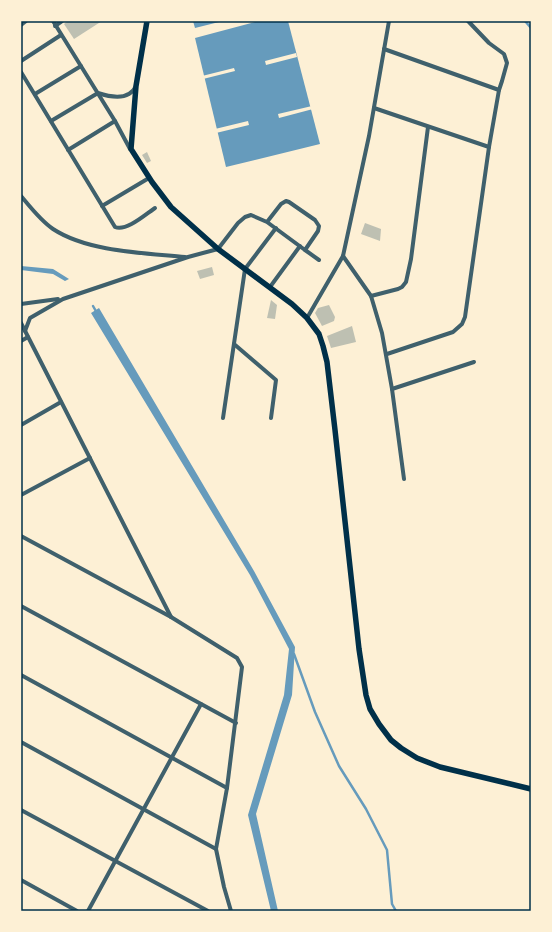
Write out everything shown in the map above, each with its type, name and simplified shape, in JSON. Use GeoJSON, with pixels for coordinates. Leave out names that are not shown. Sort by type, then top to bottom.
{"type":"FeatureCollection","features":[{"type":"Feature","properties":{"kind":"main road"},"geometry":{"type":"LineString","coordinates":[[147,21],[136,86],[131,150],[149,178],[171,207],[218,249],[292,304],[307,318],[319,334],[327,362],[363,682],[370,709],[391,740],[417,758],[440,767],[531,789]]}},
{"type":"Feature","properties":{"kind":"street"},"geometry":{"type":"LineString","coordinates":[[21,24],[26,21]]}},
{"type":"Feature","properties":{"kind":"street"},"geometry":{"type":"LineString","coordinates":[[52,21],[81,66],[131,150]]}},
{"type":"Feature","properties":{"kind":"street"},"geometry":{"type":"LineString","coordinates":[[55,26],[62,21]]}},
{"type":"Feature","properties":{"kind":"street"},"geometry":{"type":"LineString","coordinates":[[307,318],[343,256],[374,108],[389,21]]}},
{"type":"Feature","properties":{"kind":"street"},"geometry":{"type":"LineString","coordinates":[[387,354],[446,335],[458,329],[465,317],[489,147],[499,90],[507,67],[504,54],[490,43],[468,21]]}},
{"type":"Feature","properties":{"kind":"street"},"geometry":{"type":"LineString","coordinates":[[21,61],[62,35]]}},
{"type":"Feature","properties":{"kind":"street"},"geometry":{"type":"LineString","coordinates":[[384,49],[499,90]]}},
{"type":"Feature","properties":{"kind":"street"},"geometry":{"type":"LineString","coordinates":[[35,94],[81,66]]}},
{"type":"Feature","properties":{"kind":"street"},"geometry":{"type":"LineString","coordinates":[[21,72],[115,227],[118,229],[125,228],[155,208]]}},
{"type":"Feature","properties":{"kind":"street"},"geometry":{"type":"LineString","coordinates":[[51,121],[98,94],[118,97],[129,94],[136,86]]}},
{"type":"Feature","properties":{"kind":"street"},"geometry":{"type":"LineString","coordinates":[[374,108],[489,147]]}},
{"type":"Feature","properties":{"kind":"street"},"geometry":{"type":"LineString","coordinates":[[68,150],[114,121]]}},
{"type":"Feature","properties":{"kind":"street"},"geometry":{"type":"LineString","coordinates":[[371,296],[402,287],[406,282],[411,259],[428,127]]}},
{"type":"Feature","properties":{"kind":"street"},"geometry":{"type":"LineString","coordinates":[[102,206],[149,178]]}},
{"type":"Feature","properties":{"kind":"street"},"geometry":{"type":"LineString","coordinates":[[21,196],[42,220],[54,230],[75,240],[128,252],[188,257]]}},
{"type":"Feature","properties":{"kind":"street"},"geometry":{"type":"LineString","coordinates":[[268,222],[281,204],[286,201],[318,222],[319,229],[305,250]]}},
{"type":"Feature","properties":{"kind":"street"},"geometry":{"type":"LineString","coordinates":[[21,304],[63,298],[188,257],[218,249],[245,217],[251,214],[268,222],[319,260]]}},
{"type":"Feature","properties":{"kind":"street"},"geometry":{"type":"LineString","coordinates":[[223,418],[245,269],[276,228]]}},
{"type":"Feature","properties":{"kind":"street"},"geometry":{"type":"LineString","coordinates":[[270,287],[300,246]]}},
{"type":"Feature","properties":{"kind":"street"},"geometry":{"type":"LineString","coordinates":[[343,256],[371,296],[382,333],[387,354],[404,479]]}},
{"type":"Feature","properties":{"kind":"street"},"geometry":{"type":"LineString","coordinates":[[25,331],[30,318],[63,298]]}},
{"type":"Feature","properties":{"kind":"street"},"geometry":{"type":"LineString","coordinates":[[21,323],[171,617]]}},
{"type":"Feature","properties":{"kind":"street"},"geometry":{"type":"LineString","coordinates":[[21,341],[28,337]]}},
{"type":"Feature","properties":{"kind":"street"},"geometry":{"type":"LineString","coordinates":[[234,344],[276,380],[271,418]]}},
{"type":"Feature","properties":{"kind":"street"},"geometry":{"type":"LineString","coordinates":[[392,389],[474,362]]}},
{"type":"Feature","properties":{"kind":"street"},"geometry":{"type":"LineString","coordinates":[[21,425],[61,402]]}},
{"type":"Feature","properties":{"kind":"street"},"geometry":{"type":"LineString","coordinates":[[21,496],[90,458]]}},
{"type":"Feature","properties":{"kind":"street"},"geometry":{"type":"LineString","coordinates":[[21,536],[171,617],[240,661],[242,667],[236,723],[227,788],[216,849],[231,911]]}},
{"type":"Feature","properties":{"kind":"street"},"geometry":{"type":"LineString","coordinates":[[21,606],[236,723]]}},
{"type":"Feature","properties":{"kind":"street"},"geometry":{"type":"LineString","coordinates":[[21,675],[227,788]]}},
{"type":"Feature","properties":{"kind":"street"},"geometry":{"type":"LineString","coordinates":[[88,911],[201,704]]}},
{"type":"Feature","properties":{"kind":"street"},"geometry":{"type":"LineString","coordinates":[[21,742],[216,849]]}},
{"type":"Feature","properties":{"kind":"street"},"geometry":{"type":"LineString","coordinates":[[21,810],[208,911]]}},
{"type":"Feature","properties":{"kind":"street"},"geometry":{"type":"LineString","coordinates":[[21,880],[78,911]]}},
{"type":"Feature","properties":{"kind":"water"},"geometry":{"type":"Polygon","coordinates":[[[193,21],[223,21],[195,28],[193,21]]]}},
{"type":"Feature","properties":{"kind":"water"},"geometry":{"type":"Polygon","coordinates":[[[259,21],[288,21],[320,144],[226,167],[195,38],[259,21]]]}},
{"type":"Feature","properties":{"kind":"water"},"geometry":{"type":"Polygon","coordinates":[[[21,266],[53,269],[69,279],[65,281],[53,274],[21,270],[21,266]]]}},
{"type":"Feature","properties":{"kind":"water"},"geometry":{"type":"Polygon","coordinates":[[[99,308],[254,571],[295,647],[292,695],[256,814],[278,911],[271,911],[248,815],[284,695],[289,649],[250,575],[91,313],[99,308]]]}},
{"type":"Feature","properties":{"kind":"pier"},"geometry":{"type":"Polygon","coordinates":[[[296,53],[297,57],[266,65],[265,61],[296,53]]]}},
{"type":"Feature","properties":{"kind":"pier"},"geometry":{"type":"Polygon","coordinates":[[[234,68],[235,71],[203,79],[202,76],[234,68]]]}},
{"type":"Feature","properties":{"kind":"pier"},"geometry":{"type":"Polygon","coordinates":[[[312,106],[313,109],[279,118],[278,114],[312,106]]]}},
{"type":"Feature","properties":{"kind":"pier"},"geometry":{"type":"Polygon","coordinates":[[[248,121],[249,125],[216,133],[215,129],[248,121]]]}},
{"type":"Feature","properties":{"kind":"building"},"geometry":{"type":"Polygon","coordinates":[[[68,21],[102,21],[74,39],[64,24],[68,21]]]}},
{"type":"Feature","properties":{"kind":"building"},"geometry":{"type":"Polygon","coordinates":[[[147,152],[151,161],[147,163],[142,155],[147,152]]]}},
{"type":"Feature","properties":{"kind":"building"},"geometry":{"type":"Polygon","coordinates":[[[365,223],[381,229],[380,241],[361,234],[365,223]]]}},
{"type":"Feature","properties":{"kind":"building"},"geometry":{"type":"Polygon","coordinates":[[[212,267],[214,275],[200,279],[197,271],[212,267]]]}},
{"type":"Feature","properties":{"kind":"building"},"geometry":{"type":"Polygon","coordinates":[[[271,300],[277,305],[275,319],[267,318],[271,300]]]}},
{"type":"Feature","properties":{"kind":"building"},"geometry":{"type":"Polygon","coordinates":[[[329,305],[335,317],[334,321],[322,326],[315,313],[318,308],[329,305]]]}},
{"type":"Feature","properties":{"kind":"building"},"geometry":{"type":"Polygon","coordinates":[[[352,326],[356,342],[331,348],[327,336],[352,326]]]}},
{"type":"Feature","properties":{"kind":"waterway"},"geometry":{"type":"LineString","coordinates":[[525,21],[531,28]]}},
{"type":"Feature","properties":{"kind":"waterway"},"geometry":{"type":"LineString","coordinates":[[93,306],[97,313]]}},
{"type":"Feature","properties":{"kind":"waterway"},"geometry":{"type":"LineString","coordinates":[[294,654],[315,712],[339,766],[366,809],[387,850],[392,904],[396,911]]}}]}
